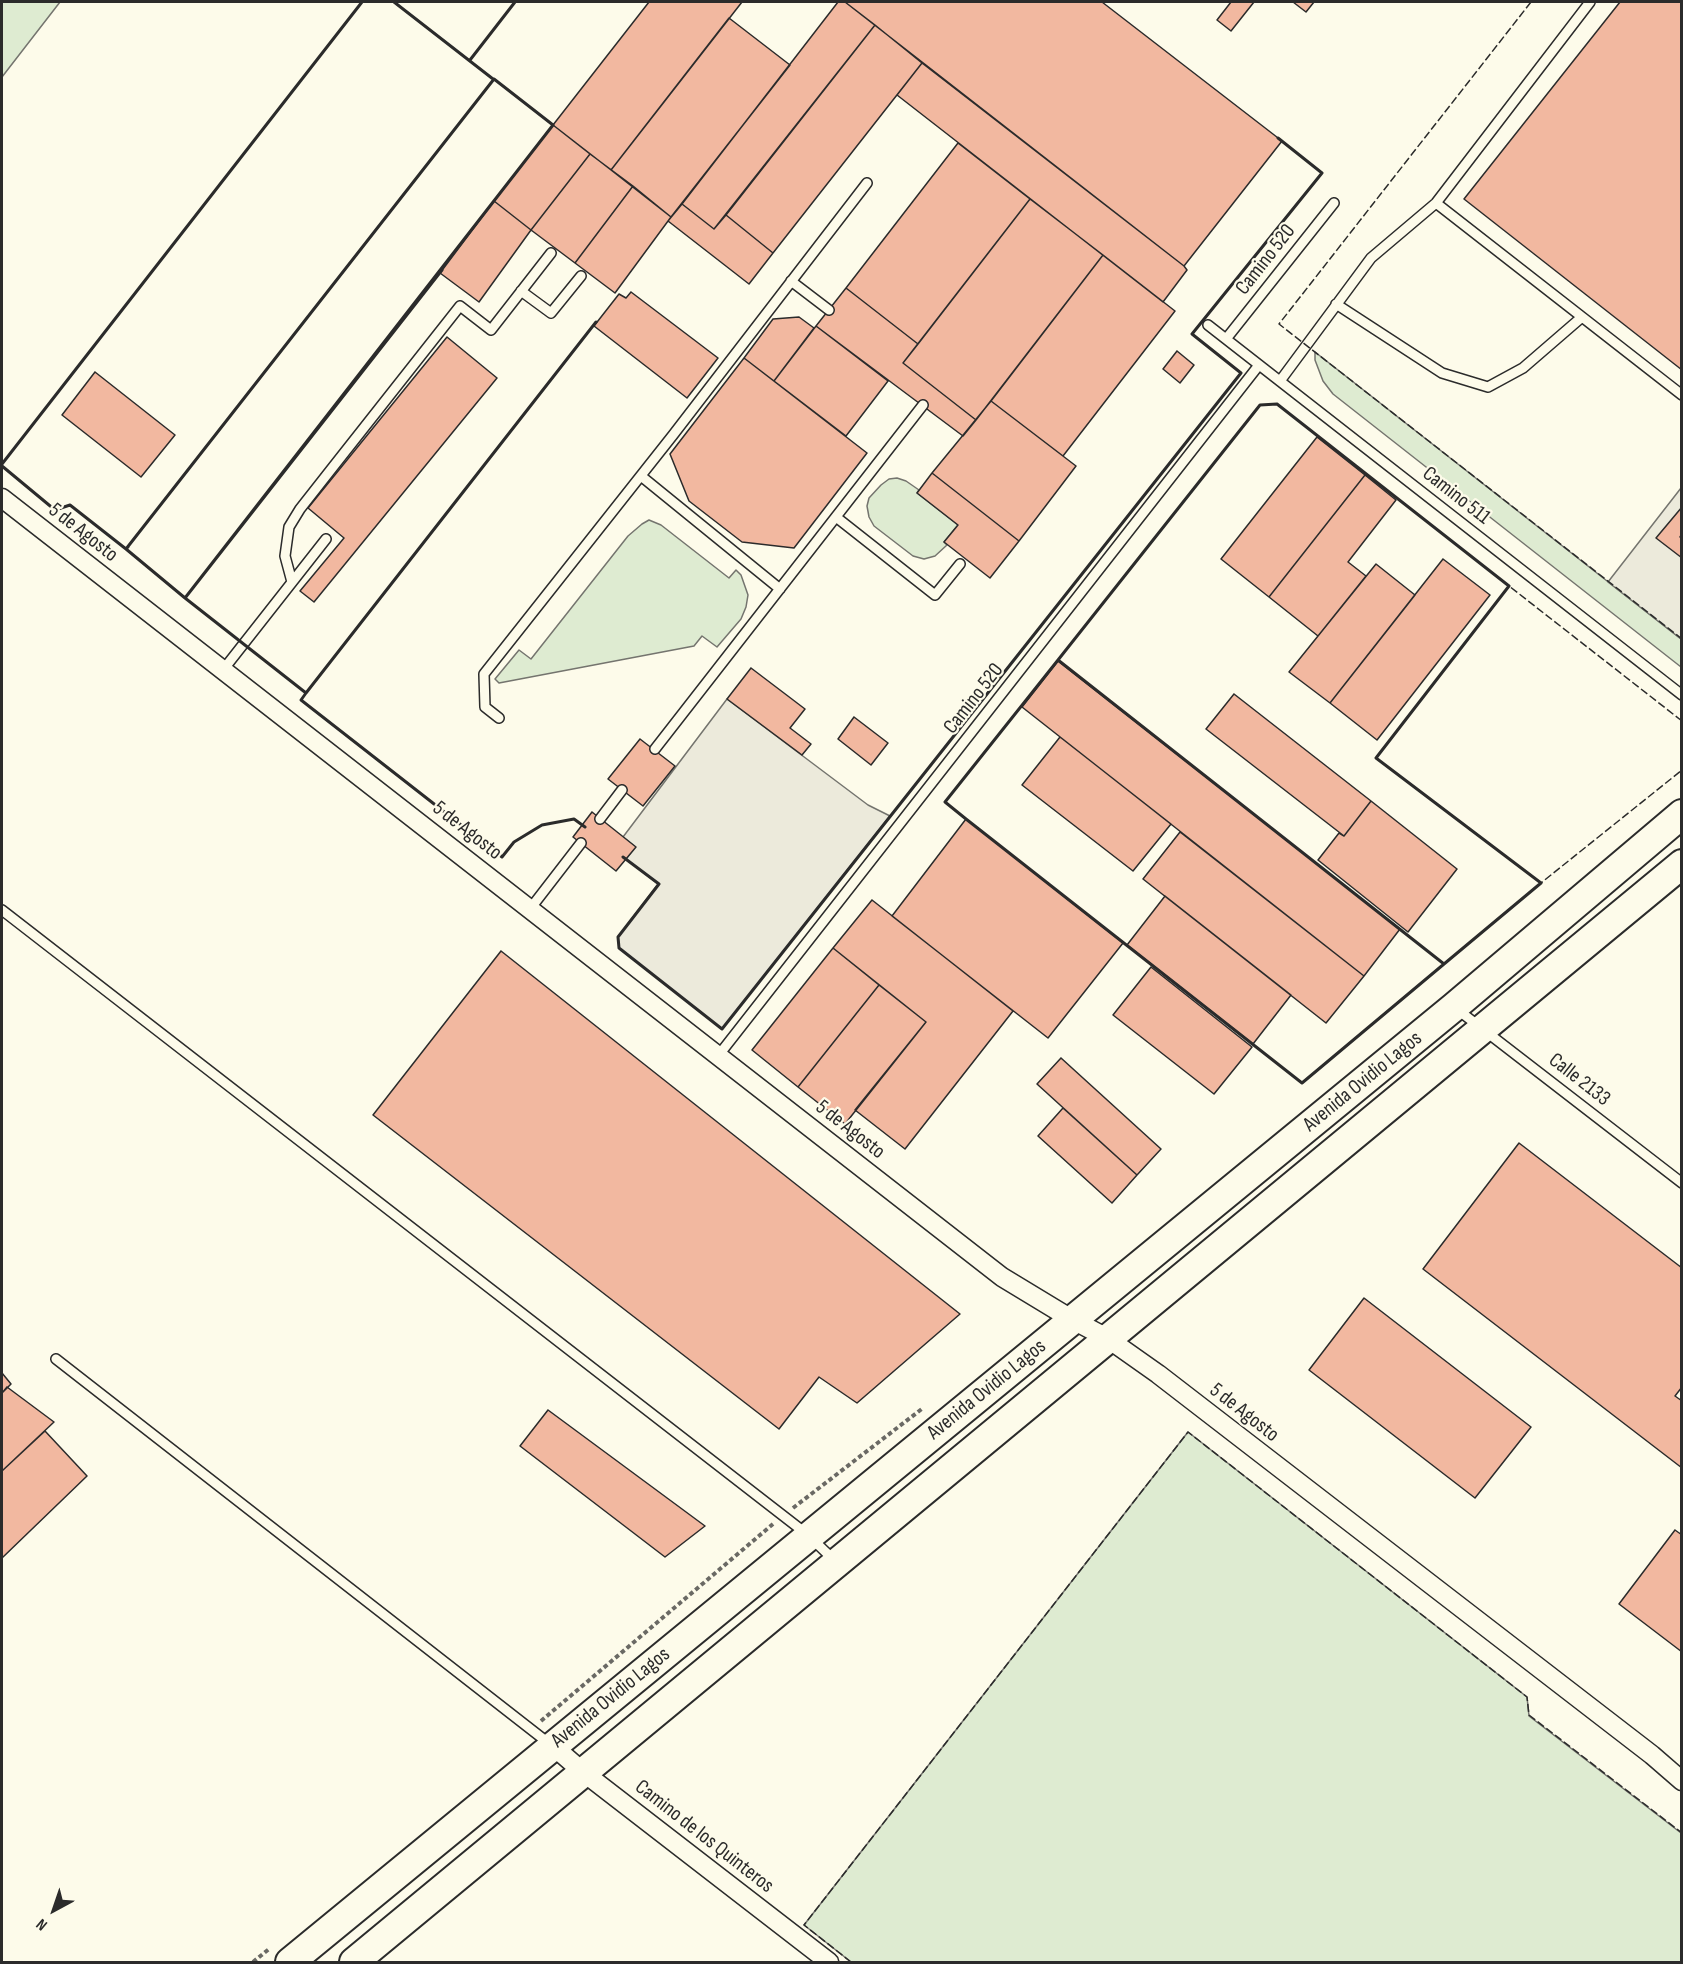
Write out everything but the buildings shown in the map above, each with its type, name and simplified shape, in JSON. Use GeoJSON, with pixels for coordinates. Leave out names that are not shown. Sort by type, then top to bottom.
{"type":"FeatureCollection","features":[{"type":"Feature","properties":{"kind":"main road","name":"Avenida Ovidio Lagos"},"geometry":{"type":"LineString","coordinates":[[290,1962],[1454,1006],[1682,814]]}},
{"type":"Feature","properties":{"kind":"main road","name":"Avenida Ovidio Lagos"},"geometry":{"type":"LineString","coordinates":[[354,1962],[1682,864]]}},
{"type":"Feature","properties":{"kind":"street","name":"5 de Agosto"},"geometry":{"type":"LineString","coordinates":[[2,498],[1002,1277],[1107,1338],[1158,1374],[1652,1755],[1682,1781]]}},
{"type":"Feature","properties":{"kind":"street","name":"Camino de los Quinteros"},"geometry":{"type":"LineString","coordinates":[[553,1746],[583,1772],[829,1962]]}},
{"type":"Feature","properties":{"kind":"lane"},"geometry":{"type":"LineString","coordinates":[[1280,381],[1371,258],[1436,203],[1590,2]]}},
{"type":"Feature","properties":{"kind":"lane"},"geometry":{"type":"LineString","coordinates":[[499,718],[485,707],[484,675],[867,183]]}},
{"type":"Feature","properties":{"kind":"lane","name":"Camino 520"},"geometry":{"type":"LineString","coordinates":[[1226,339],[1334,203]]}},
{"type":"Feature","properties":{"kind":"lane"},"geometry":{"type":"LineString","coordinates":[[1436,203],[1682,394]]}},
{"type":"Feature","properties":{"kind":"lane"},"geometry":{"type":"LineString","coordinates":[[292,582],[285,556],[289,527],[300,509],[460,306],[491,330],[551,253]]}},
{"type":"Feature","properties":{"kind":"lane"},"geometry":{"type":"LineString","coordinates":[[521,291],[551,314],[581,276]]}},
{"type":"Feature","properties":{"kind":"lane"},"geometry":{"type":"LineString","coordinates":[[791,281],[829,310]]}},
{"type":"Feature","properties":{"kind":"lane"},"geometry":{"type":"LineString","coordinates":[[1336,304],[1442,374],[1488,387],[1523,368],[1582,317]]}},
{"type":"Feature","properties":{"kind":"lane","name":"Camino 511"},"geometry":{"type":"LineString","coordinates":[[1208,325],[1682,695]]}},
{"type":"Feature","properties":{"kind":"lane","name":"Camino 520"},"geometry":{"type":"LineString","coordinates":[[718,1056],[1259,365]]}},
{"type":"Feature","properties":{"kind":"lane"},"geometry":{"type":"LineString","coordinates":[[654,749],[923,405]]}},
{"type":"Feature","properties":{"kind":"lane"},"geometry":{"type":"LineString","coordinates":[[641,476],[780,589]]}},
{"type":"Feature","properties":{"kind":"lane"},"geometry":{"type":"LineString","coordinates":[[836,517],[935,596],[960,564]]}},
{"type":"Feature","properties":{"kind":"lane"},"geometry":{"type":"LineString","coordinates":[[223,670],[326,539]]}},
{"type":"Feature","properties":{"kind":"lane"},"geometry":{"type":"LineString","coordinates":[[600,819],[622,790]]}},
{"type":"Feature","properties":{"kind":"lane"},"geometry":{"type":"LineString","coordinates":[[530,909],[581,843]]}},
{"type":"Feature","properties":{"kind":"lane"},"geometry":{"type":"LineString","coordinates":[[2,910],[808,1535],[837,1563]]}},
{"type":"Feature","properties":{"kind":"lane","name":"Calle 2133"},"geometry":{"type":"LineString","coordinates":[[1454,1006],[1682,1183]]}},
{"type":"Feature","properties":{"kind":"lane"},"geometry":{"type":"LineString","coordinates":[[56,1359],[553,1746]]}},
{"type":"Feature","properties":{"kind":"green space"},"geometry":{"type":"Polygon","coordinates":[[[2,2],[60,2],[2,77],[2,2]]]}},
{"type":"Feature","properties":{"kind":"green space"},"geometry":{"type":"Polygon","coordinates":[[[1315,352],[1681,639],[1681,667],[1333,394],[1323,381],[1315,360],[1315,352]]]}},
{"type":"Feature","properties":{"kind":"green space"},"geometry":{"type":"Polygon","coordinates":[[[897,478],[919,490],[917,493],[958,525],[944,542],[947,545],[935,556],[924,559],[913,556],[874,526],[869,517],[867,506],[869,498],[889,479],[897,478]]]}},
{"type":"Feature","properties":{"kind":"green space"},"geometry":{"type":"Polygon","coordinates":[[[649,520],[661,525],[729,578],[736,570],[741,575],[748,595],[746,607],[741,619],[717,647],[702,636],[694,646],[499,683],[495,679],[519,650],[531,659],[628,536],[649,520]]]}},
{"type":"Feature","properties":{"kind":"green space"},"geometry":{"type":"Polygon","coordinates":[[[1188,1432],[1527,1697],[1529,1716],[1681,1833],[1681,1962],[851,1962],[804,1925],[1188,1432]]]}},
{"type":"Feature","properties":{"kind":"shaded area"},"geometry":{"type":"Polygon","coordinates":[[[1681,488],[1681,639],[1608,582],[1681,488]]]}},
{"type":"Feature","properties":{"kind":"shaded area"},"geometry":{"type":"Polygon","coordinates":[[[727,699],[868,805],[890,816],[722,1029],[619,948],[618,937],[658,884],[626,859],[635,847],[623,837],[727,699]]]}},
{"type":"Feature","properties":{"kind":"fence"},"geometry":{"type":"LineString","coordinates":[[1531,2],[1279,324],[1682,639]]}},
{"type":"Feature","properties":{"kind":"fence"},"geometry":{"type":"LineString","coordinates":[[1682,721],[1509,586],[1376,758],[1541,883],[1682,770]]}},
{"type":"Feature","properties":{"kind":"fence"},"geometry":{"type":"LineString","coordinates":[[851,1962],[804,1925],[1188,1432],[1527,1697],[1529,1715],[1682,1833]]}},
{"type":"Feature","properties":{"kind":"wall"},"geometry":{"type":"LineString","coordinates":[[2,464],[362,2]]}},
{"type":"Feature","properties":{"kind":"wall"},"geometry":{"type":"LineString","coordinates":[[394,2],[493,79]]}},
{"type":"Feature","properties":{"kind":"wall"},"geometry":{"type":"LineString","coordinates":[[470,60],[515,2]]}},
{"type":"Feature","properties":{"kind":"wall"},"geometry":{"type":"LineString","coordinates":[[494,79],[553,125],[185,598],[126,549],[494,79]]}},
{"type":"Feature","properties":{"kind":"wall"},"geometry":{"type":"LineString","coordinates":[[623,857],[659,884],[618,937],[619,948],[722,1029],[1241,373],[1192,334],[1322,173],[1278,138]]}},
{"type":"Feature","properties":{"kind":"wall"},"geometry":{"type":"LineString","coordinates":[[442,270],[185,598],[306,693],[301,700],[502,857],[514,842],[542,825],[574,819],[585,827]]}},
{"type":"Feature","properties":{"kind":"wall"},"geometry":{"type":"LineString","coordinates":[[306,693],[596,322]]}},
{"type":"Feature","properties":{"kind":"wall"},"geometry":{"type":"LineString","coordinates":[[1277,404],[1509,586],[1376,758],[1541,883],[1444,964],[1058,660],[1260,405],[1277,404]]}},
{"type":"Feature","properties":{"kind":"wall"},"geometry":{"type":"LineString","coordinates":[[2,466],[55,510],[70,505],[126,549],[128,547]]}},
{"type":"Feature","properties":{"kind":"wall"},"geometry":{"type":"LineString","coordinates":[[1058,660],[1444,964],[1302,1083],[966,819],[945,802],[1058,660]]}}]}
